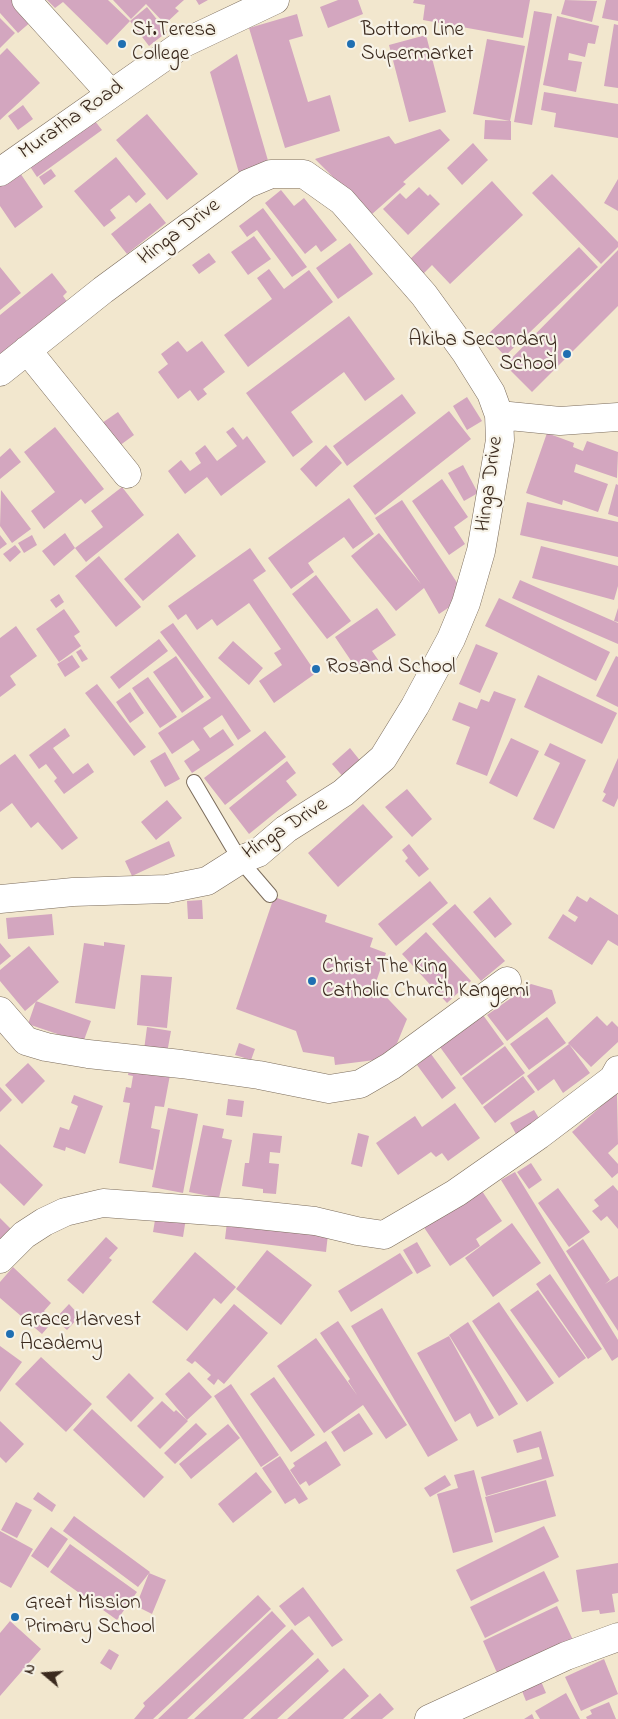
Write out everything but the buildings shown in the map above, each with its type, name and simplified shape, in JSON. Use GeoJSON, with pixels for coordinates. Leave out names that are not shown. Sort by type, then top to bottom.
{"type":"FeatureCollection","features":[{"type":"Feature","properties":{"kind":"street"},"geometry":{"type":"LineString","coordinates":[[26,0],[111,94]]}},
{"type":"Feature","properties":{"kind":"street","name":"Muratha Road"},"geometry":{"type":"LineString","coordinates":[[0,172],[184,43],[275,0]]}},
{"type":"Feature","properties":{"kind":"street","name":"Hinga Drive"},"geometry":{"type":"LineString","coordinates":[[0,372],[210,209],[247,184],[270,174],[304,174],[342,201],[424,295],[486,385],[499,416],[500,440],[481,551],[466,602],[451,639],[415,706],[383,758],[350,788],[286,829],[258,853],[240,860],[207,881],[167,889],[73,892],[0,899]]}},
{"type":"Feature","properties":{"kind":"street"},"geometry":{"type":"LineString","coordinates":[[27,350],[128,474]]}},
{"type":"Feature","properties":{"kind":"street"},"geometry":{"type":"LineString","coordinates":[[499,416],[560,421],[618,417]]}},
{"type":"Feature","properties":{"kind":"street"},"geometry":{"type":"LineString","coordinates":[[0,1011],[26,1041],[46,1048],[259,1075],[329,1089],[360,1084],[391,1066],[506,981]]}},
{"type":"Feature","properties":{"kind":"street"},"geometry":{"type":"LineString","coordinates":[[0,1258],[24,1235],[44,1222],[65,1212],[103,1203],[239,1212],[315,1221],[356,1231],[384,1235],[456,1193],[539,1135],[613,1079],[618,1070]]}},
{"type":"Feature","properties":{"kind":"street"},"geometry":{"type":"LineString","coordinates":[[429,1719],[566,1656],[618,1637]]}},
{"type":"Feature","properties":{"kind":"lane"},"geometry":{"type":"LineString","coordinates":[[194,782],[240,860],[270,895]]}},
{"type":"Feature","properties":{"kind":"place","name":"St.Teresa College"},"geometry":{"type":"Point","coordinates":[122,44]}},
{"type":"Feature","properties":{"kind":"place","name":"Bottom Line Supermarket"},"geometry":{"type":"Point","coordinates":[351,44]}},
{"type":"Feature","properties":{"kind":"place","name":"Akiba Secondary School"},"geometry":{"type":"Point","coordinates":[567,354]}},
{"type":"Feature","properties":{"kind":"place","name":"Rosand School"},"geometry":{"type":"Point","coordinates":[316,669]}},
{"type":"Feature","properties":{"kind":"place","name":"Christ The King Catholic Church Kangemi"},"geometry":{"type":"Point","coordinates":[312,981]}},
{"type":"Feature","properties":{"kind":"place","name":"Grace Harvest Academy"},"geometry":{"type":"Point","coordinates":[10,1334]}},
{"type":"Feature","properties":{"kind":"place","name":"Great Mission Primary School"},"geometry":{"type":"Point","coordinates":[15,1617]}}]}
